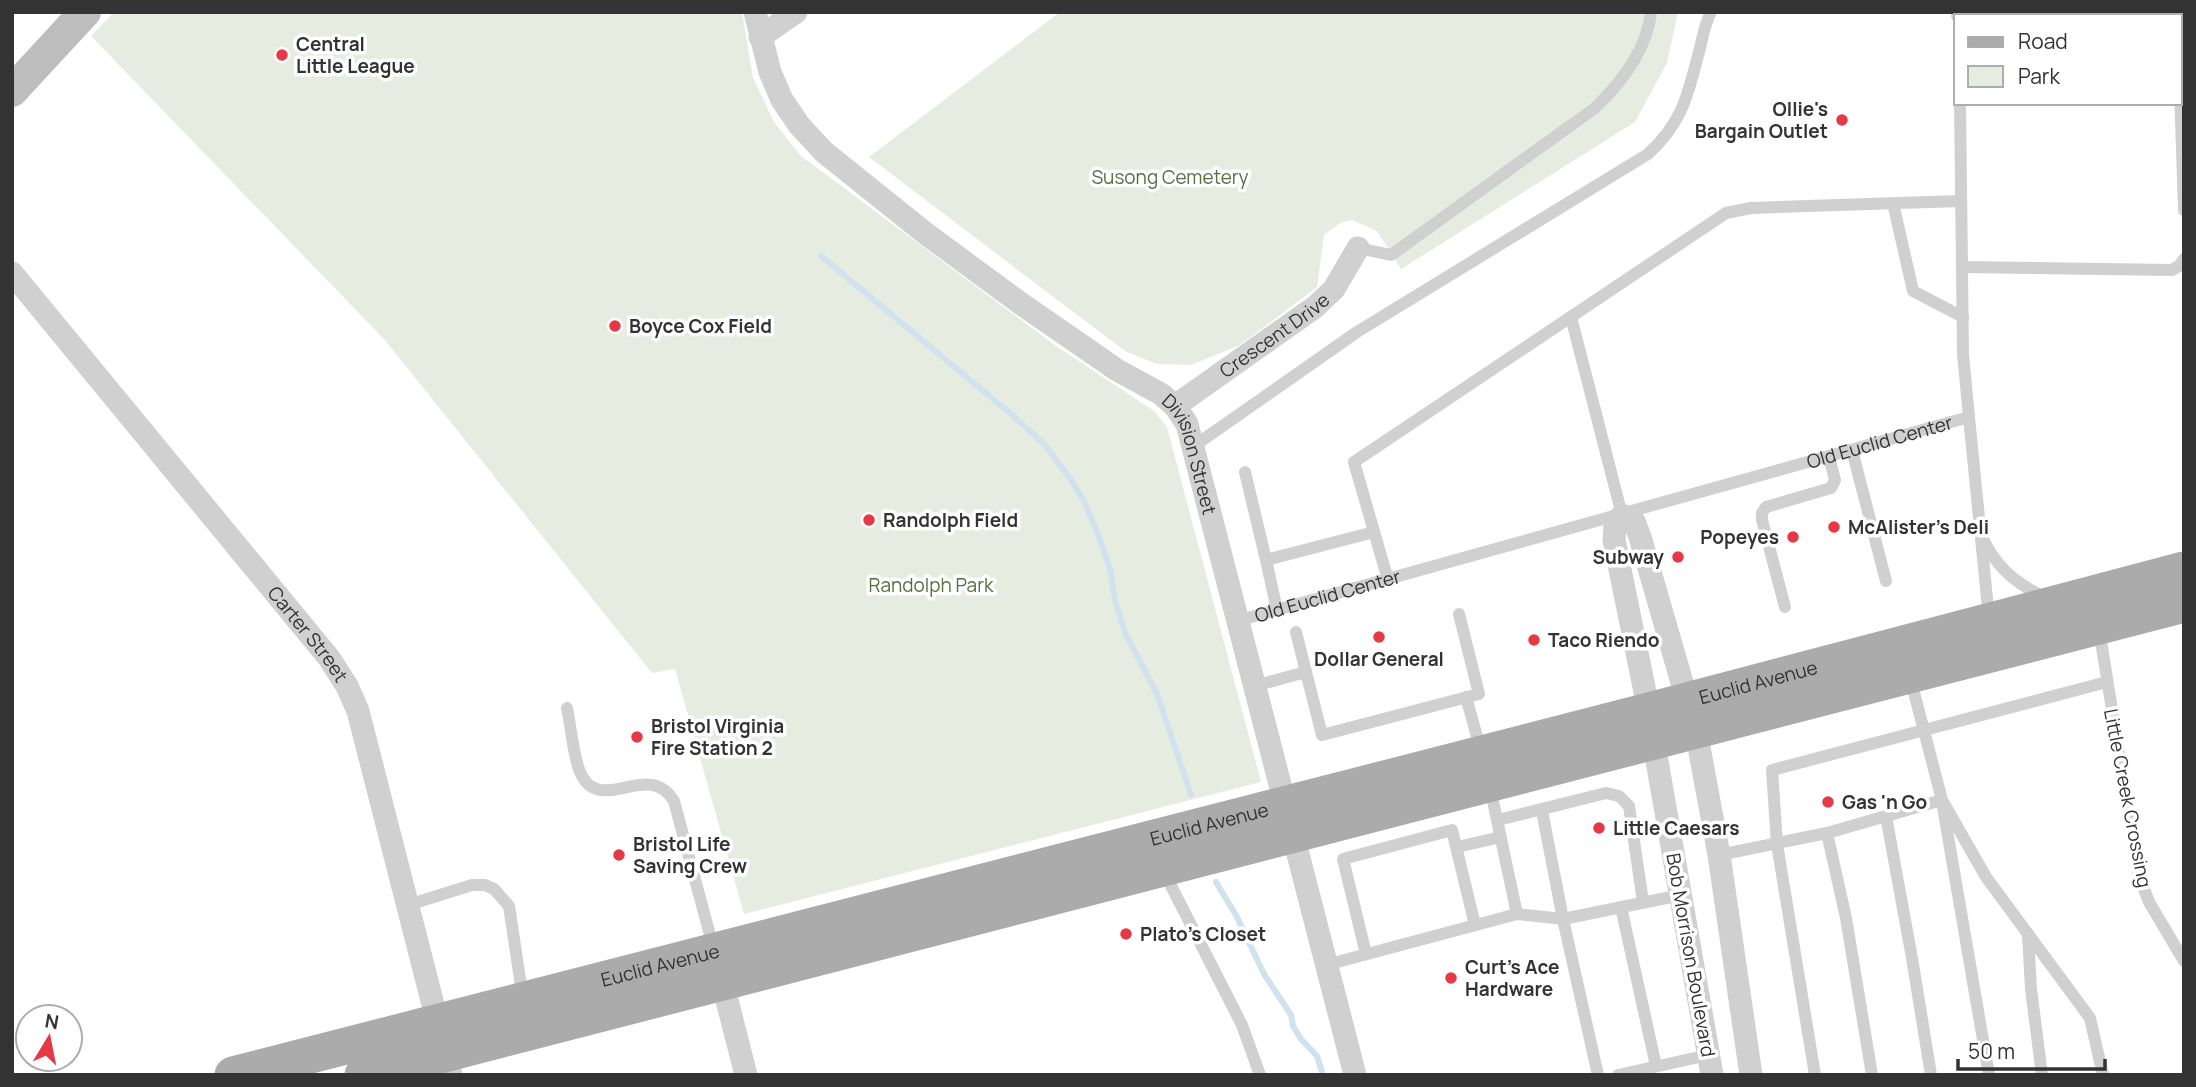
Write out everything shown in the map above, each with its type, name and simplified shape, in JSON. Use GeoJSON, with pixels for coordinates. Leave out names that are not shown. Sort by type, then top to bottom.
{"type":"FeatureCollection","features":[{"type":"Feature","properties":{"kind":"main road","name":"Euclid Avenue"},"geometry":{"type":"LineString","coordinates":[[363,1075],[718,966],[1651,726],[1989,621],[2184,570]]}},
{"type":"Feature","properties":{"kind":"main road","name":"Euclid Avenue"},"geometry":{"type":"LineString","coordinates":[[1691,715],[1909,676],[2184,604]]}},
{"type":"Feature","properties":{"kind":"main road","name":"Euclid Avenue"},"geometry":{"type":"LineString","coordinates":[[233,1075],[444,1050],[523,999],[718,966],[1162,868],[1288,819]]}},
{"type":"Feature","properties":{"kind":"street"},"geometry":{"type":"LineString","coordinates":[[12,91],[86,12]]}},
{"type":"Feature","properties":{"kind":"street","name":"Division Street"},"geometry":{"type":"LineString","coordinates":[[755,12],[770,72],[782,100],[799,125],[824,152],[925,233],[1020,303],[1117,370],[1161,394],[1175,406],[1187,424],[1355,1075]]}},
{"type":"Feature","properties":{"kind":"street"},"geometry":{"type":"LineString","coordinates":[[760,37],[796,12]]}},
{"type":"Feature","properties":{"kind":"street","name":"Crescent Drive"},"geometry":{"type":"LineString","coordinates":[[1175,406],[1315,307],[1334,289],[1352,263],[1358,248]]}},
{"type":"Feature","properties":{"kind":"street","name":"Carter Street"},"geometry":{"type":"LineString","coordinates":[[12,273],[329,659],[347,686],[358,711],[444,1050]]}},
{"type":"Feature","properties":{"kind":"street"},"geometry":{"type":"LineString","coordinates":[[1651,726],[1614,540],[1615,525],[1622,515],[1634,521],[1640,537],[1691,715]]}},
{"type":"Feature","properties":{"kind":"street","name":"Bob Morrison Boulevard"},"geometry":{"type":"LineString","coordinates":[[1691,715],[1719,855],[1751,1075]]}},
{"type":"Feature","properties":{"kind":"street","name":"Bob Morrison Boulevard"},"geometry":{"type":"LineString","coordinates":[[1651,726],[1710,1065]]}},
{"type":"Feature","properties":{"kind":"street"},"geometry":{"type":"LineString","coordinates":[[718,966],[746,1075]]}},
{"type":"Feature","properties":{"kind":"lane"},"geometry":{"type":"LineString","coordinates":[[1358,248],[1391,255],[1595,108],[1615,88],[1631,65],[1641,45],[1651,12]]}},
{"type":"Feature","properties":{"kind":"lane"},"geometry":{"type":"LineString","coordinates":[[1194,446],[1357,332],[1648,154],[1665,139],[1686,101],[1711,12]]}},
{"type":"Feature","properties":{"kind":"lane","name":"Old Euclid Center"},"geometry":{"type":"LineString","coordinates":[[1237,621],[1969,417],[1964,354],[1960,105]]}},
{"type":"Feature","properties":{"kind":"lane"},"geometry":{"type":"LineString","coordinates":[[2180,105],[2184,210]]}},
{"type":"Feature","properties":{"kind":"lane"},"geometry":{"type":"LineString","coordinates":[[1388,580],[1354,462],[1726,213],[1751,208],[1960,201]]}},
{"type":"Feature","properties":{"kind":"lane"},"geometry":{"type":"LineString","coordinates":[[1893,203],[1913,291],[1963,317]]}},
{"type":"Feature","properties":{"kind":"lane"},"geometry":{"type":"LineString","coordinates":[[1962,267],[2172,270],[2179,267],[2184,259]]}},
{"type":"Feature","properties":{"kind":"lane"},"geometry":{"type":"LineString","coordinates":[[1571,317],[1622,515]]}},
{"type":"Feature","properties":{"kind":"lane"},"geometry":{"type":"LineString","coordinates":[[1969,417],[1989,621]]}},
{"type":"Feature","properties":{"kind":"lane"},"geometry":{"type":"LineString","coordinates":[[1852,450],[1886,581]]}},
{"type":"Feature","properties":{"kind":"lane"},"geometry":{"type":"LineString","coordinates":[[1785,607],[1762,513],[1766,507],[1831,488],[1835,480],[1829,457]]}},
{"type":"Feature","properties":{"kind":"lane"},"geometry":{"type":"LineString","coordinates":[[1245,472],[1278,610]]}},
{"type":"Feature","properties":{"kind":"lane"},"geometry":{"type":"LineString","coordinates":[[1979,530],[1989,552],[2015,581],[2034,593],[2062,602]]}},
{"type":"Feature","properties":{"kind":"lane"},"geometry":{"type":"LineString","coordinates":[[1266,560],[1374,532]]}},
{"type":"Feature","properties":{"kind":"lane"},"geometry":{"type":"LineString","coordinates":[[1296,632],[1322,735],[1479,694],[1459,614]]}},
{"type":"Feature","properties":{"kind":"lane","name":"Little Creek Crossing"},"geometry":{"type":"LineString","coordinates":[[2099,626],[2139,876],[2149,902],[2184,961]]}},
{"type":"Feature","properties":{"kind":"lane"},"geometry":{"type":"LineString","coordinates":[[1254,686],[1306,672]]}},
{"type":"Feature","properties":{"kind":"lane"},"geometry":{"type":"LineString","coordinates":[[1909,676],[1926,730],[1942,800],[1989,1075]]}},
{"type":"Feature","properties":{"kind":"lane"},"geometry":{"type":"LineString","coordinates":[[1815,1075],[1777,844],[1772,770],[2107,682]]}},
{"type":"Feature","properties":{"kind":"lane"},"geometry":{"type":"LineString","coordinates":[[1466,697],[1498,820],[1517,914]]}},
{"type":"Feature","properties":{"kind":"lane"},"geometry":{"type":"LineString","coordinates":[[567,708],[580,772],[587,782],[597,789],[609,791],[648,783],[659,785],[668,791],[674,800],[718,966]]}},
{"type":"Feature","properties":{"kind":"lane"},"geometry":{"type":"LineString","coordinates":[[1498,820],[1606,793],[1619,796],[1629,806],[1643,902]]}},
{"type":"Feature","properties":{"kind":"lane"},"geometry":{"type":"LineString","coordinates":[[1719,855],[1827,833],[1942,800]]}},
{"type":"Feature","properties":{"kind":"lane"},"geometry":{"type":"LineString","coordinates":[[1942,800],[1986,877],[2090,1018],[2103,1075]]}},
{"type":"Feature","properties":{"kind":"lane"},"geometry":{"type":"LineString","coordinates":[[1542,811],[1598,1075]]}},
{"type":"Feature","properties":{"kind":"lane"},"geometry":{"type":"LineString","coordinates":[[1886,816],[1931,1075]]}},
{"type":"Feature","properties":{"kind":"lane"},"geometry":{"type":"LineString","coordinates":[[1366,954],[1343,859],[1452,830],[1475,925]]}},
{"type":"Feature","properties":{"kind":"lane"},"geometry":{"type":"LineString","coordinates":[[1827,833],[1846,918],[1872,1075]]}},
{"type":"Feature","properties":{"kind":"lane"},"geometry":{"type":"LineString","coordinates":[[1457,847],[1501,836]]}},
{"type":"Feature","properties":{"kind":"lane"},"geometry":{"type":"LineString","coordinates":[[1162,868],[1242,1024],[1260,1075]]}},
{"type":"Feature","properties":{"kind":"lane"},"geometry":{"type":"LineString","coordinates":[[408,905],[472,885],[494,889],[509,906],[523,999]]}},
{"type":"Feature","properties":{"kind":"lane"},"geometry":{"type":"LineString","coordinates":[[1326,965],[1517,914],[1563,919],[1681,895]]}},
{"type":"Feature","properties":{"kind":"lane"},"geometry":{"type":"LineString","coordinates":[[1621,907],[1656,1066]]}},
{"type":"Feature","properties":{"kind":"lane"},"geometry":{"type":"LineString","coordinates":[[2028,934],[2031,989],[2042,1075]]}},
{"type":"Feature","properties":{"kind":"lane"},"geometry":{"type":"LineString","coordinates":[[1618,1075],[1656,1066],[1710,1065]]}},
{"type":"Feature","properties":{"kind":"green space","name":"Randolph Park"},"geometry":{"type":"Polygon","coordinates":[[[114,12],[742,12],[753,78],[774,122],[801,156],[1056,346],[1154,411],[1167,427],[1261,782],[744,914],[675,669],[652,673],[384,339],[91,36],[114,12]]]}},
{"type":"Feature","properties":{"kind":"green space","name":"Susong Cemetery"},"geometry":{"type":"Polygon","coordinates":[[[1060,12],[1678,12],[1667,63],[1635,122],[1401,269],[1377,231],[1352,220],[1340,223],[1324,235],[1317,287],[1240,345],[1191,365],[1157,364],[1125,351],[869,157],[1060,12]]]}},
{"type":"Feature","properties":{"kind":"waterway"},"geometry":{"type":"LineString","coordinates":[[821,256],[1011,414],[1044,444],[1070,478],[1085,503],[1099,537],[1110,569],[1115,600],[1125,633],[1157,694],[1191,795]]}},
{"type":"Feature","properties":{"kind":"waterway"},"geometry":{"type":"LineString","coordinates":[[1216,882],[1237,917],[1264,974],[1291,1015],[1293,1026],[1317,1056],[1323,1075]]}},
{"type":"Feature","properties":{"kind":"place","name":"Central Little League"},"geometry":{"type":"Point","coordinates":[282,55]}},
{"type":"Feature","properties":{"kind":"place","name":"Ollie's Bargain Outlet"},"geometry":{"type":"Point","coordinates":[1842,120]}},
{"type":"Feature","properties":{"kind":"place","name":"Boyce Cox Field"},"geometry":{"type":"Point","coordinates":[615,326]}},
{"type":"Feature","properties":{"kind":"place","name":"Randolph Field"},"geometry":{"type":"Point","coordinates":[869,520]}},
{"type":"Feature","properties":{"kind":"place","name":"McAlister's Deli"},"geometry":{"type":"Point","coordinates":[1834,527]}},
{"type":"Feature","properties":{"kind":"place","name":"Popeyes"},"geometry":{"type":"Point","coordinates":[1793,537]}},
{"type":"Feature","properties":{"kind":"place","name":"Subway"},"geometry":{"type":"Point","coordinates":[1678,557]}},
{"type":"Feature","properties":{"kind":"place","name":"Dollar General"},"geometry":{"type":"Point","coordinates":[1379,637]}},
{"type":"Feature","properties":{"kind":"place","name":"Taco Riendo"},"geometry":{"type":"Point","coordinates":[1534,640]}},
{"type":"Feature","properties":{"kind":"place","name":"Bristol Virginia Fire Station 2"},"geometry":{"type":"Point","coordinates":[637,737]}},
{"type":"Feature","properties":{"kind":"place","name":"Gas 'n Go"},"geometry":{"type":"Point","coordinates":[1828,802]}},
{"type":"Feature","properties":{"kind":"place","name":"Little Caesars"},"geometry":{"type":"Point","coordinates":[1599,828]}},
{"type":"Feature","properties":{"kind":"place","name":"Bristol Life Saving Crew"},"geometry":{"type":"Point","coordinates":[619,855]}},
{"type":"Feature","properties":{"kind":"place","name":"Plato's Closet"},"geometry":{"type":"Point","coordinates":[1126,934]}},
{"type":"Feature","properties":{"kind":"place","name":"Curt's Ace Hardware"},"geometry":{"type":"Point","coordinates":[1451,978]}}]}
